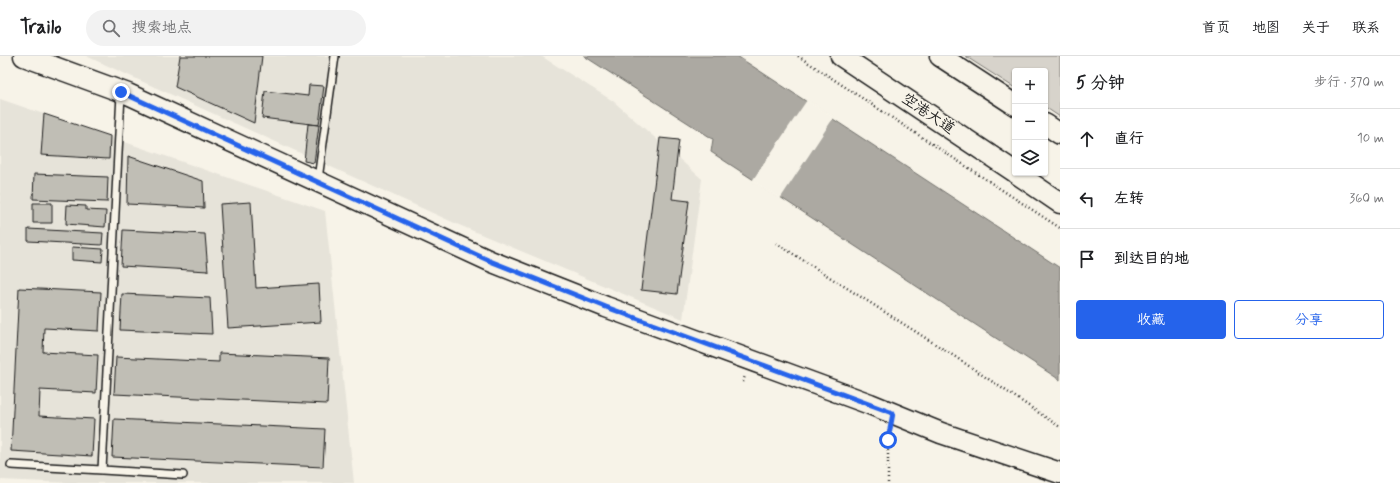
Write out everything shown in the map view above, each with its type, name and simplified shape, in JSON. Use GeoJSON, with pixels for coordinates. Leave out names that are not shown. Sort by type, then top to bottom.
{"type":"FeatureCollection","features":[{"type":"Feature","properties":{"kind":"main road"},"geometry":{"type":"LineString","coordinates":[[24,56],[121,92],[497,264],[606,307],[893,413],[940,433],[1060,474]]}},
{"type":"Feature","properties":{"kind":"main road","name":"空港大道"},"geometry":{"type":"LineString","coordinates":[[840,56],[1012,171]]}},
{"type":"Feature","properties":{"kind":"main road"},"geometry":{"type":"LineString","coordinates":[[940,56],[1013,104]]}},
{"type":"Feature","properties":{"kind":"main road"},"geometry":{"type":"LineString","coordinates":[[1048,126],[1060,134]]}},
{"type":"Feature","properties":{"kind":"main road","name":"空港大道"},"geometry":{"type":"LineString","coordinates":[[1020,176],[1060,203]]}},
{"type":"Feature","properties":{"kind":"lane"},"geometry":{"type":"LineString","coordinates":[[318,182],[335,56]]}},
{"type":"Feature","properties":{"kind":"lane"},"geometry":{"type":"LineString","coordinates":[[102,470],[121,92]]}},
{"type":"Feature","properties":{"kind":"lane"},"geometry":{"type":"LineString","coordinates":[[11,465],[183,475]]}},
{"type":"Feature","properties":{"kind":"path"},"geometry":{"type":"LineString","coordinates":[[798,56],[1060,228]]}},
{"type":"Feature","properties":{"kind":"path"},"geometry":{"type":"LineString","coordinates":[[776,243],[954,356],[1060,426]]}},
{"type":"Feature","properties":{"kind":"path"},"geometry":{"type":"LineString","coordinates":[[888,483],[888,440],[893,413]]}},
{"type":"Feature","properties":{"kind":"shaded area"},"geometry":{"type":"Polygon","coordinates":[[[86,56],[541,56],[613,101],[702,179],[683,319],[459,225],[86,56]]]}},
{"type":"Feature","properties":{"kind":"shaded area"},"geometry":{"type":"Polygon","coordinates":[[[584,56],[737,56],[1060,268],[1060,380],[711,152],[713,139],[584,56]]]}},
{"type":"Feature","properties":{"kind":"shaded area"},"geometry":{"type":"Polygon","coordinates":[[[965,56],[1060,56],[1060,117],[1048,109],[1048,68],[1012,68],[1012,86],[965,56]]]}},
{"type":"Feature","properties":{"kind":"shaded area"},"geometry":{"type":"Polygon","coordinates":[[[0,99],[325,211],[354,483],[73,483],[0,480],[0,99]]]}},
{"type":"Feature","properties":{"kind":"pier"},"geometry":{"type":"Polygon","coordinates":[[[807,100],[834,117],[780,199],[752,181],[807,100]]]}},
{"type":"Feature","properties":{"kind":"building"},"geometry":{"type":"Polygon","coordinates":[[[180,56],[262,56],[254,123],[175,87],[180,56]]]}},
{"type":"Feature","properties":{"kind":"building"},"geometry":{"type":"Polygon","coordinates":[[[309,85],[324,86],[319,125],[262,118],[265,91],[308,96],[309,85]]]}},
{"type":"Feature","properties":{"kind":"building"},"geometry":{"type":"Polygon","coordinates":[[[44,114],[110,136],[109,159],[41,155],[44,114]]]}},
{"type":"Feature","properties":{"kind":"building"},"geometry":{"type":"Polygon","coordinates":[[[308,124],[319,125],[314,163],[304,161],[308,124]]]}},
{"type":"Feature","properties":{"kind":"building"},"geometry":{"type":"Polygon","coordinates":[[[660,138],[679,140],[672,199],[689,201],[677,294],[641,290],[660,138]]]}},
{"type":"Feature","properties":{"kind":"building"},"geometry":{"type":"Polygon","coordinates":[[[128,156],[203,181],[204,208],[127,204],[128,156]]]}},
{"type":"Feature","properties":{"kind":"building"},"geometry":{"type":"Polygon","coordinates":[[[34,174],[108,177],[107,202],[33,199],[34,174]]]}},
{"type":"Feature","properties":{"kind":"building"},"geometry":{"type":"Polygon","coordinates":[[[251,202],[256,288],[319,284],[321,322],[228,328],[220,204],[251,202]]]}},
{"type":"Feature","properties":{"kind":"building"},"geometry":{"type":"Polygon","coordinates":[[[33,203],[52,203],[52,223],[33,223],[33,203]]]}},
{"type":"Feature","properties":{"kind":"building"},"geometry":{"type":"Polygon","coordinates":[[[67,205],[86,206],[86,210],[106,211],[105,227],[66,224],[67,205]]]}},
{"type":"Feature","properties":{"kind":"building"},"geometry":{"type":"Polygon","coordinates":[[[28,229],[103,233],[102,245],[28,241],[28,229]]]}},
{"type":"Feature","properties":{"kind":"building"},"geometry":{"type":"Polygon","coordinates":[[[123,230],[205,234],[208,271],[121,266],[123,230]]]}},
{"type":"Feature","properties":{"kind":"building"},"geometry":{"type":"Polygon","coordinates":[[[72,247],[103,249],[102,262],[72,260],[72,247]]]}},
{"type":"Feature","properties":{"kind":"building"},"geometry":{"type":"Polygon","coordinates":[[[19,288],[101,292],[99,331],[44,328],[43,352],[98,355],[96,393],[40,390],[39,416],[94,419],[92,456],[11,451],[19,288]]]}},
{"type":"Feature","properties":{"kind":"building"},"geometry":{"type":"Polygon","coordinates":[[[122,294],[210,298],[212,334],[120,330],[122,294]]]}},
{"type":"Feature","properties":{"kind":"building"},"geometry":{"type":"Polygon","coordinates":[[[219,353],[329,358],[327,404],[114,394],[116,357],[219,362],[219,353]]]}},
{"type":"Feature","properties":{"kind":"building"},"geometry":{"type":"Polygon","coordinates":[[[114,419],[325,429],[323,467],[112,457],[114,419]]]}},
{"type":"Feature","properties":{"kind":"route"},"geometry":{"type":"LineString","coordinates":[[121,92],[490,261],[606,307],[893,413],[888,440]]}}]}
